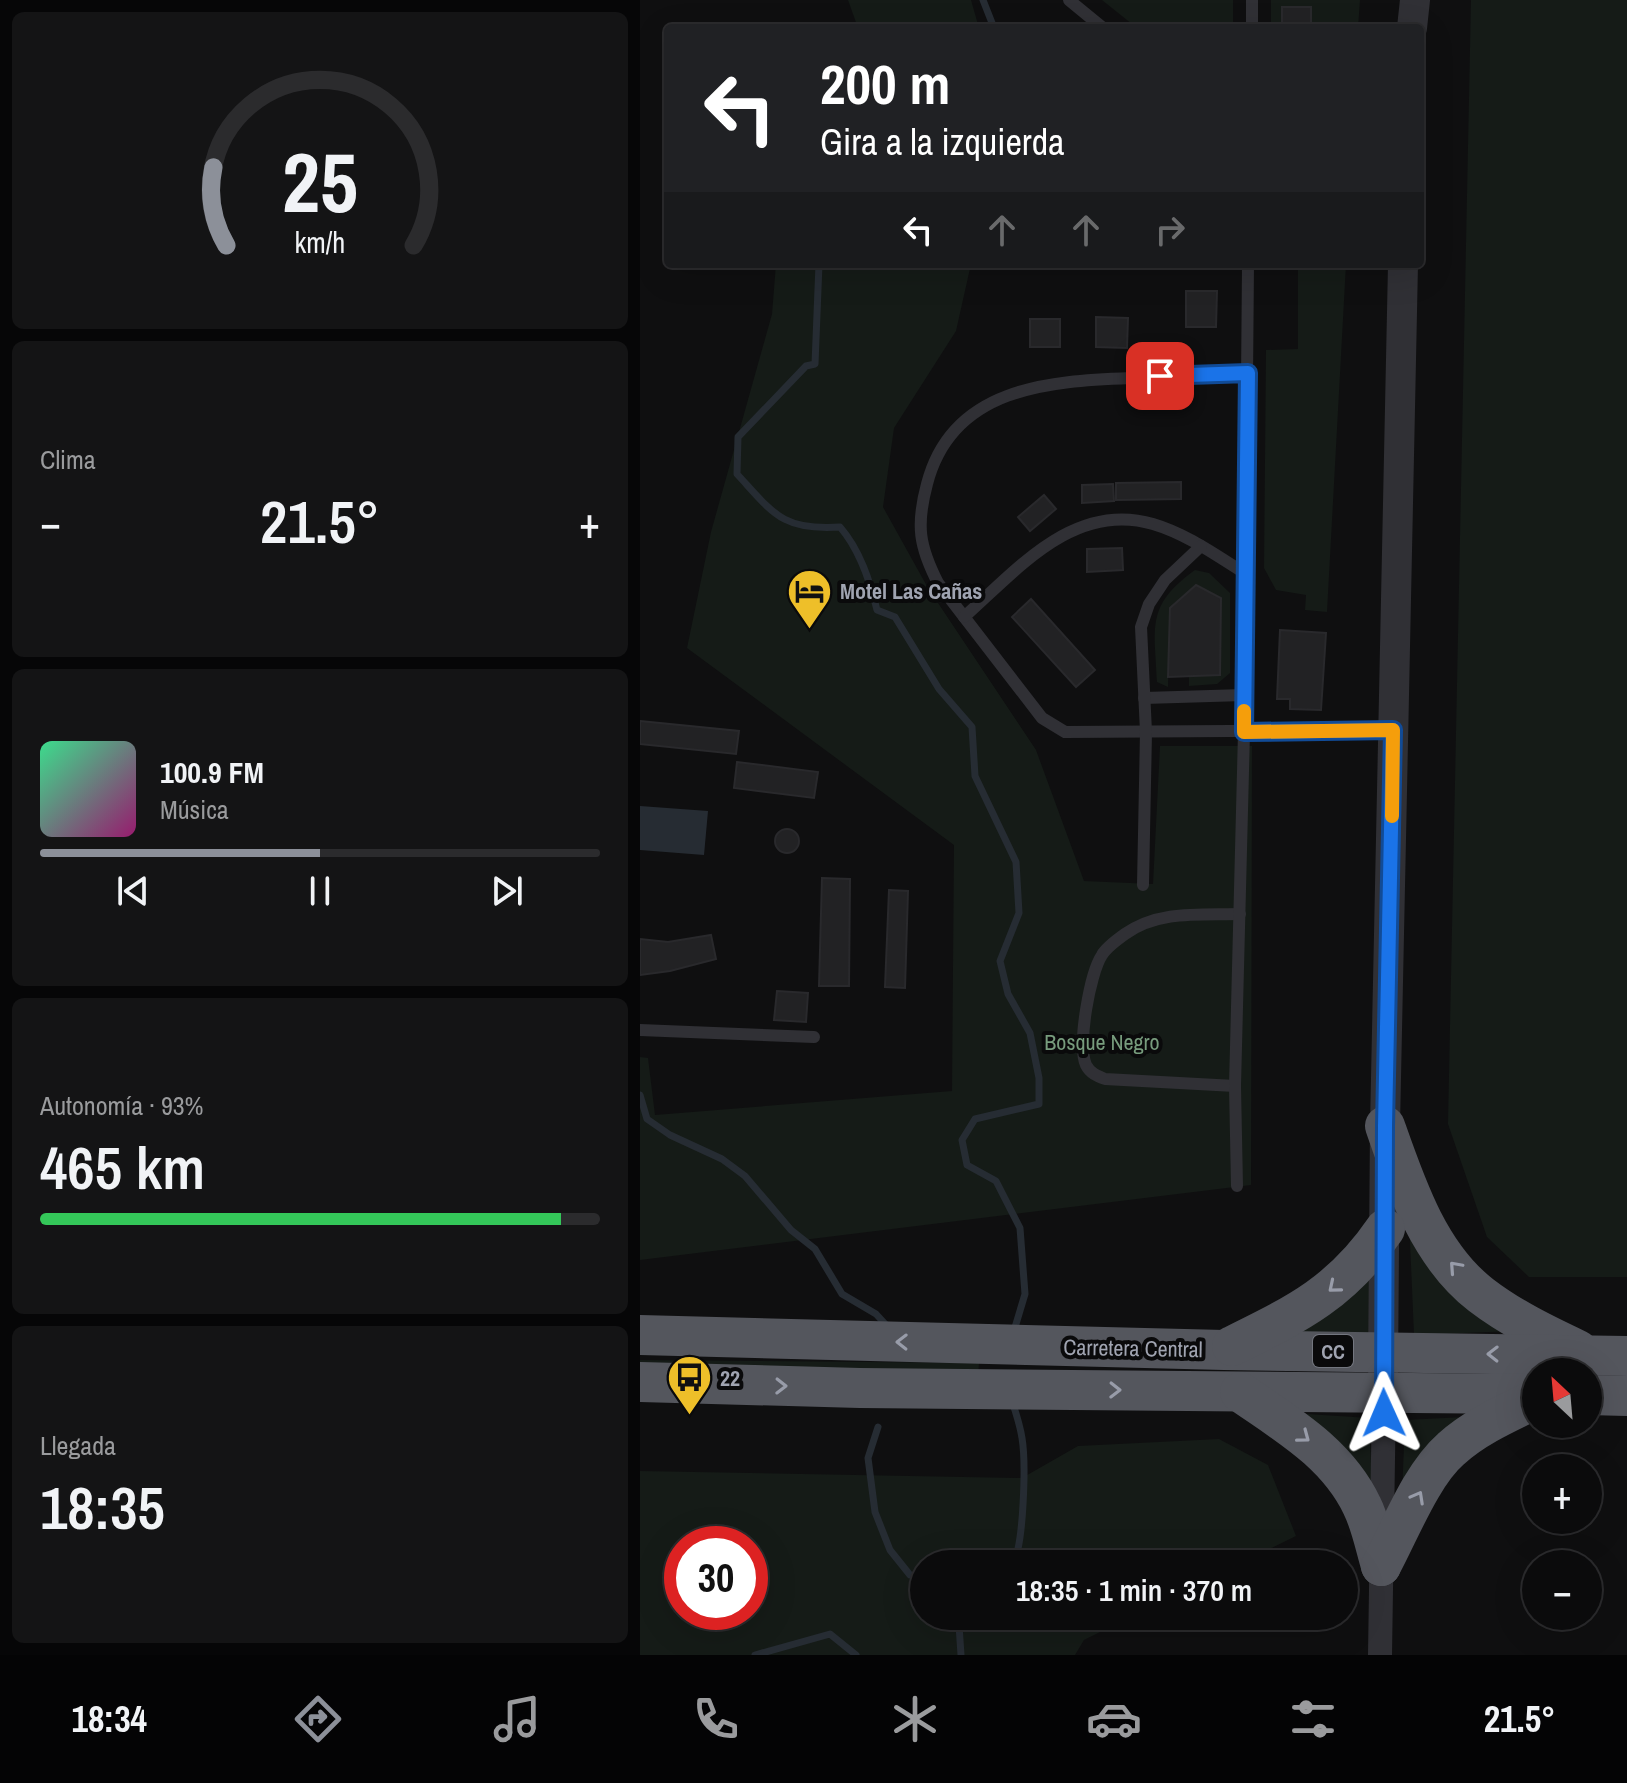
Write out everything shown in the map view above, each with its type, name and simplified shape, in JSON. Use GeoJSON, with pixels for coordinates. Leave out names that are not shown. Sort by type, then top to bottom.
{"type":"FeatureCollection","features":[{"type":"Feature","properties":{"kind":"highway"},"geometry":{"type":"LineString","coordinates":[[1385,1126],[1407,1189],[1439,1250],[1479,1294],[1528,1326],[1608,1356]]}},
{"type":"Feature","properties":{"kind":"highway"},"geometry":{"type":"LineString","coordinates":[[1224,1350],[1282,1321],[1328,1293],[1363,1261],[1385,1229]]}},
{"type":"Feature","properties":{"kind":"highway","name":"Carretera Central"},"geometry":{"type":"LineString","coordinates":[[640,1335],[1608,1356]]}},
{"type":"Feature","properties":{"kind":"highway","name":"Carretera Central"},"geometry":{"type":"LineString","coordinates":[[640,1382],[1522,1396]]}},
{"type":"Feature","properties":{"kind":"highway"},"geometry":{"type":"LineString","coordinates":[[1240,1392],[1310,1441],[1342,1471],[1363,1507],[1381,1566]]}},
{"type":"Feature","properties":{"kind":"highway"},"geometry":{"type":"LineString","coordinates":[[1602,1395],[1627,1396]]}},
{"type":"Feature","properties":{"kind":"highway"},"geometry":{"type":"LineString","coordinates":[[1381,1566],[1423,1487],[1449,1450],[1522,1404]]}},
{"type":"Feature","properties":{"kind":"street"},"geometry":{"type":"LineString","coordinates":[[1412,24],[1415,0]]}},
{"type":"Feature","properties":{"kind":"street"},"geometry":{"type":"LineString","coordinates":[[1380,1655],[1385,1126],[1403,268]]}},
{"type":"Feature","properties":{"kind":"lane"},"geometry":{"type":"LineString","coordinates":[[1069,0],[1098,24]]}},
{"type":"Feature","properties":{"kind":"lane"},"geometry":{"type":"LineString","coordinates":[[1252,0],[1252,24]]}},
{"type":"Feature","properties":{"kind":"lane"},"geometry":{"type":"LineString","coordinates":[[1237,1186],[1235,1086],[1244,732],[1248,268]]}},
{"type":"Feature","properties":{"kind":"lane"},"geometry":{"type":"LineString","coordinates":[[1248,373],[1072,380],[1037,386],[983,406],[955,430],[931,467],[919,531],[932,571],[1042,718],[1065,732],[1393,730]]}},
{"type":"Feature","properties":{"kind":"lane"},"geometry":{"type":"LineString","coordinates":[[964,617],[1046,544],[1093,521],[1118,518],[1154,524],[1201,546],[1246,574]]}},
{"type":"Feature","properties":{"kind":"lane"},"geometry":{"type":"LineString","coordinates":[[1143,885],[1146,732],[1141,627],[1165,580],[1201,546]]}},
{"type":"Feature","properties":{"kind":"lane"},"geometry":{"type":"LineString","coordinates":[[1144,698],[1244,695]]}},
{"type":"Feature","properties":{"kind":"lane"},"geometry":{"type":"LineString","coordinates":[[1235,1086],[1105,1079],[1094,1075],[1086,1065],[1082,1046],[1091,990],[1102,955],[1125,934],[1158,917],[1240,914]]}},
{"type":"Feature","properties":{"kind":"lane"},"geometry":{"type":"LineString","coordinates":[[640,1030],[814,1037]]}},
{"type":"Feature","properties":{"kind":"green space"},"geometry":{"type":"Polygon","coordinates":[[[848,0],[971,0],[978,24],[857,24],[848,0]]]}},
{"type":"Feature","properties":{"kind":"green space"},"geometry":{"type":"Polygon","coordinates":[[[1102,0],[1233,0],[1233,24],[1132,24],[1102,0]]]}},
{"type":"Feature","properties":{"kind":"green space"},"geometry":{"type":"Polygon","coordinates":[[[1271,0],[1360,0],[1358,24],[1271,24],[1271,0]]]}},
{"type":"Feature","properties":{"kind":"green space"},"geometry":{"type":"Polygon","coordinates":[[[1471,0],[1627,0],[1627,1277],[1529,1277],[1487,1237],[1448,1124],[1471,0]]]}},
{"type":"Feature","properties":{"kind":"green space","name":"Bosque Negro"},"geometry":{"type":"Polygon","coordinates":[[[776,268],[970,268],[956,331],[894,428],[883,507],[928,588],[1036,750],[1084,881],[1153,884],[1160,746],[1252,746],[1251,1185],[640,1260],[640,1057],[648,1058],[655,1115],[952,1091],[954,845],[687,648],[711,532],[772,314],[776,268]]]}},
{"type":"Feature","properties":{"kind":"green space"},"geometry":{"type":"Polygon","coordinates":[[[1298,268],[1346,268],[1327,612],[1305,610],[1306,595],[1276,590],[1264,568],[1266,350],[1298,349],[1298,268]]]}},
{"type":"Feature","properties":{"kind":"green space"},"geometry":{"type":"Polygon","coordinates":[[[1195,570],[1209,573],[1230,593],[1230,673],[1217,684],[1189,686],[1189,676],[1220,675],[1221,598],[1170,608],[1168,687],[1157,682],[1156,619],[1168,595],[1195,570]]]}},
{"type":"Feature","properties":{"kind":"green space"},"geometry":{"type":"Polygon","coordinates":[[[1409,1218],[1514,1331],[1414,1335],[1409,1218]]]}},
{"type":"Feature","properties":{"kind":"green space"},"geometry":{"type":"Polygon","coordinates":[[[1374,1268],[1371,1336],[1284,1338],[1374,1268]]]}},
{"type":"Feature","properties":{"kind":"green space"},"geometry":{"type":"Polygon","coordinates":[[[640,1360],[979,1363],[978,1376],[640,1369],[640,1360]]]}},
{"type":"Feature","properties":{"kind":"green space"},"geometry":{"type":"Polygon","coordinates":[[[1292,1413],[1369,1418],[1373,1509],[1292,1413]]]}},
{"type":"Feature","properties":{"kind":"green space"},"geometry":{"type":"Polygon","coordinates":[[[1484,1416],[1402,1495],[1405,1420],[1484,1416]]]}},
{"type":"Feature","properties":{"kind":"green space"},"geometry":{"type":"Polygon","coordinates":[[[1219,1439],[1268,1465],[1296,1536],[1268,1550],[910,1550],[910,1630],[1104,1630],[1084,1640],[1075,1655],[640,1655],[640,1471],[1022,1478],[1078,1446],[1219,1439]]]}},
{"type":"Feature","properties":{"kind":"shaded area"},"geometry":{"type":"Polygon","coordinates":[[[640,806],[708,811],[704,855],[640,850],[640,806]]]}},
{"type":"Feature","properties":{"kind":"building"},"geometry":{"type":"Polygon","coordinates":[[[1282,7],[1311,7],[1311,24],[1282,24],[1282,7]]]}},
{"type":"Feature","properties":{"kind":"building"},"geometry":{"type":"Polygon","coordinates":[[[1186,291],[1217,291],[1216,327],[1186,327],[1186,291]]]}},
{"type":"Feature","properties":{"kind":"building"},"geometry":{"type":"Polygon","coordinates":[[[1096,317],[1128,318],[1127,348],[1096,347],[1096,317]]]}},
{"type":"Feature","properties":{"kind":"building"},"geometry":{"type":"Polygon","coordinates":[[[1030,319],[1060,319],[1060,347],[1030,347],[1030,319]]]}},
{"type":"Feature","properties":{"kind":"building"},"geometry":{"type":"Polygon","coordinates":[[[1181,482],[1181,499],[1116,500],[1116,483],[1181,482]]]}},
{"type":"Feature","properties":{"kind":"building"},"geometry":{"type":"Polygon","coordinates":[[[1113,484],[1114,501],[1082,503],[1082,485],[1113,484]]]}},
{"type":"Feature","properties":{"kind":"building"},"geometry":{"type":"Polygon","coordinates":[[[1044,495],[1056,509],[1030,531],[1018,517],[1044,495]]]}},
{"type":"Feature","properties":{"kind":"building"},"geometry":{"type":"Polygon","coordinates":[[[1122,548],[1123,570],[1087,572],[1087,549],[1122,548]]]}},
{"type":"Feature","properties":{"kind":"building"},"geometry":{"type":"Polygon","coordinates":[[[1196,585],[1221,598],[1220,675],[1168,677],[1170,608],[1196,585]]]}},
{"type":"Feature","properties":{"kind":"building"},"geometry":{"type":"Polygon","coordinates":[[[1031,599],[1095,670],[1076,687],[1012,617],[1031,599]]]}},
{"type":"Feature","properties":{"kind":"building"},"geometry":{"type":"Polygon","coordinates":[[[1280,630],[1326,633],[1321,710],[1290,709],[1290,699],[1277,699],[1280,630]]]}},
{"type":"Feature","properties":{"kind":"building"},"geometry":{"type":"Polygon","coordinates":[[[640,721],[739,731],[736,754],[640,744],[640,721]]]}},
{"type":"Feature","properties":{"kind":"building"},"geometry":{"type":"Polygon","coordinates":[[[737,762],[818,772],[814,798],[734,788],[737,762]]]}},
{"type":"Feature","properties":{"kind":"building"},"geometry":{"type":"Polygon","coordinates":[[[787,829],[796,832],[799,841],[796,850],[787,853],[778,850],[775,841],[778,832],[787,829]]]}},
{"type":"Feature","properties":{"kind":"building"},"geometry":{"type":"Polygon","coordinates":[[[822,878],[850,879],[849,986],[819,986],[822,878]]]}},
{"type":"Feature","properties":{"kind":"building"},"geometry":{"type":"Polygon","coordinates":[[[889,890],[908,891],[905,988],[885,987],[889,890]]]}},
{"type":"Feature","properties":{"kind":"building"},"geometry":{"type":"Polygon","coordinates":[[[711,935],[716,959],[640,975],[640,939],[668,942],[711,935]]]}},
{"type":"Feature","properties":{"kind":"building"},"geometry":{"type":"Polygon","coordinates":[[[777,991],[808,993],[806,1022],[774,1020],[777,991]]]}},
{"type":"Feature","properties":{"kind":"waterway"},"geometry":{"type":"LineString","coordinates":[[983,0],[992,24]]}},
{"type":"Feature","properties":{"kind":"waterway"},"geometry":{"type":"LineString","coordinates":[[819,268],[815,364],[806,366],[738,437],[737,474],[780,517],[804,526],[840,527],[847,536],[863,566],[877,610],[895,617],[939,689],[972,727],[975,776],[1016,862],[1019,913],[1000,961],[1008,994],[1030,1033],[1039,1078],[1039,1104],[975,1119],[962,1140],[967,1165],[996,1181],[1020,1228],[1025,1294],[1013,1334]]}},
{"type":"Feature","properties":{"kind":"waterway"},"geometry":{"type":"LineString","coordinates":[[640,1095],[647,1119],[670,1135],[722,1159],[745,1176],[791,1230],[815,1249],[842,1294],[876,1314],[888,1327]]}},
{"type":"Feature","properties":{"kind":"waterway"},"geometry":{"type":"LineString","coordinates":[[1012,1401],[1021,1433],[1024,1465],[1018,1550]]}},
{"type":"Feature","properties":{"kind":"waterway"},"geometry":{"type":"LineString","coordinates":[[878,1427],[868,1458],[875,1512],[890,1550],[910,1575]]}},
{"type":"Feature","properties":{"kind":"waterway"},"geometry":{"type":"LineString","coordinates":[[959,1630],[961,1655]]}},
{"type":"Feature","properties":{"kind":"waterway"},"geometry":{"type":"LineString","coordinates":[[755,1655],[830,1634],[856,1655]]}},
{"type":"Feature","properties":{"kind":"slow traffic"},"geometry":{"type":"LineString","coordinates":[[1244,711],[1244,732],[1393,730],[1392,816]]}},
{"type":"Feature","properties":{"kind":"place","name":"Motel Las Cañas"},"geometry":{"type":"Point","coordinates":[809,630]}},
{"type":"Feature","properties":{"kind":"place","name":"22"},"geometry":{"type":"Point","coordinates":[689,1417]}},
{"type":"Feature","properties":{"kind":"route"},"geometry":{"type":"LineString","coordinates":[[1160,376],[1248,373],[1244,732],[1393,730],[1385,1126],[1384,1413]]}}]}
